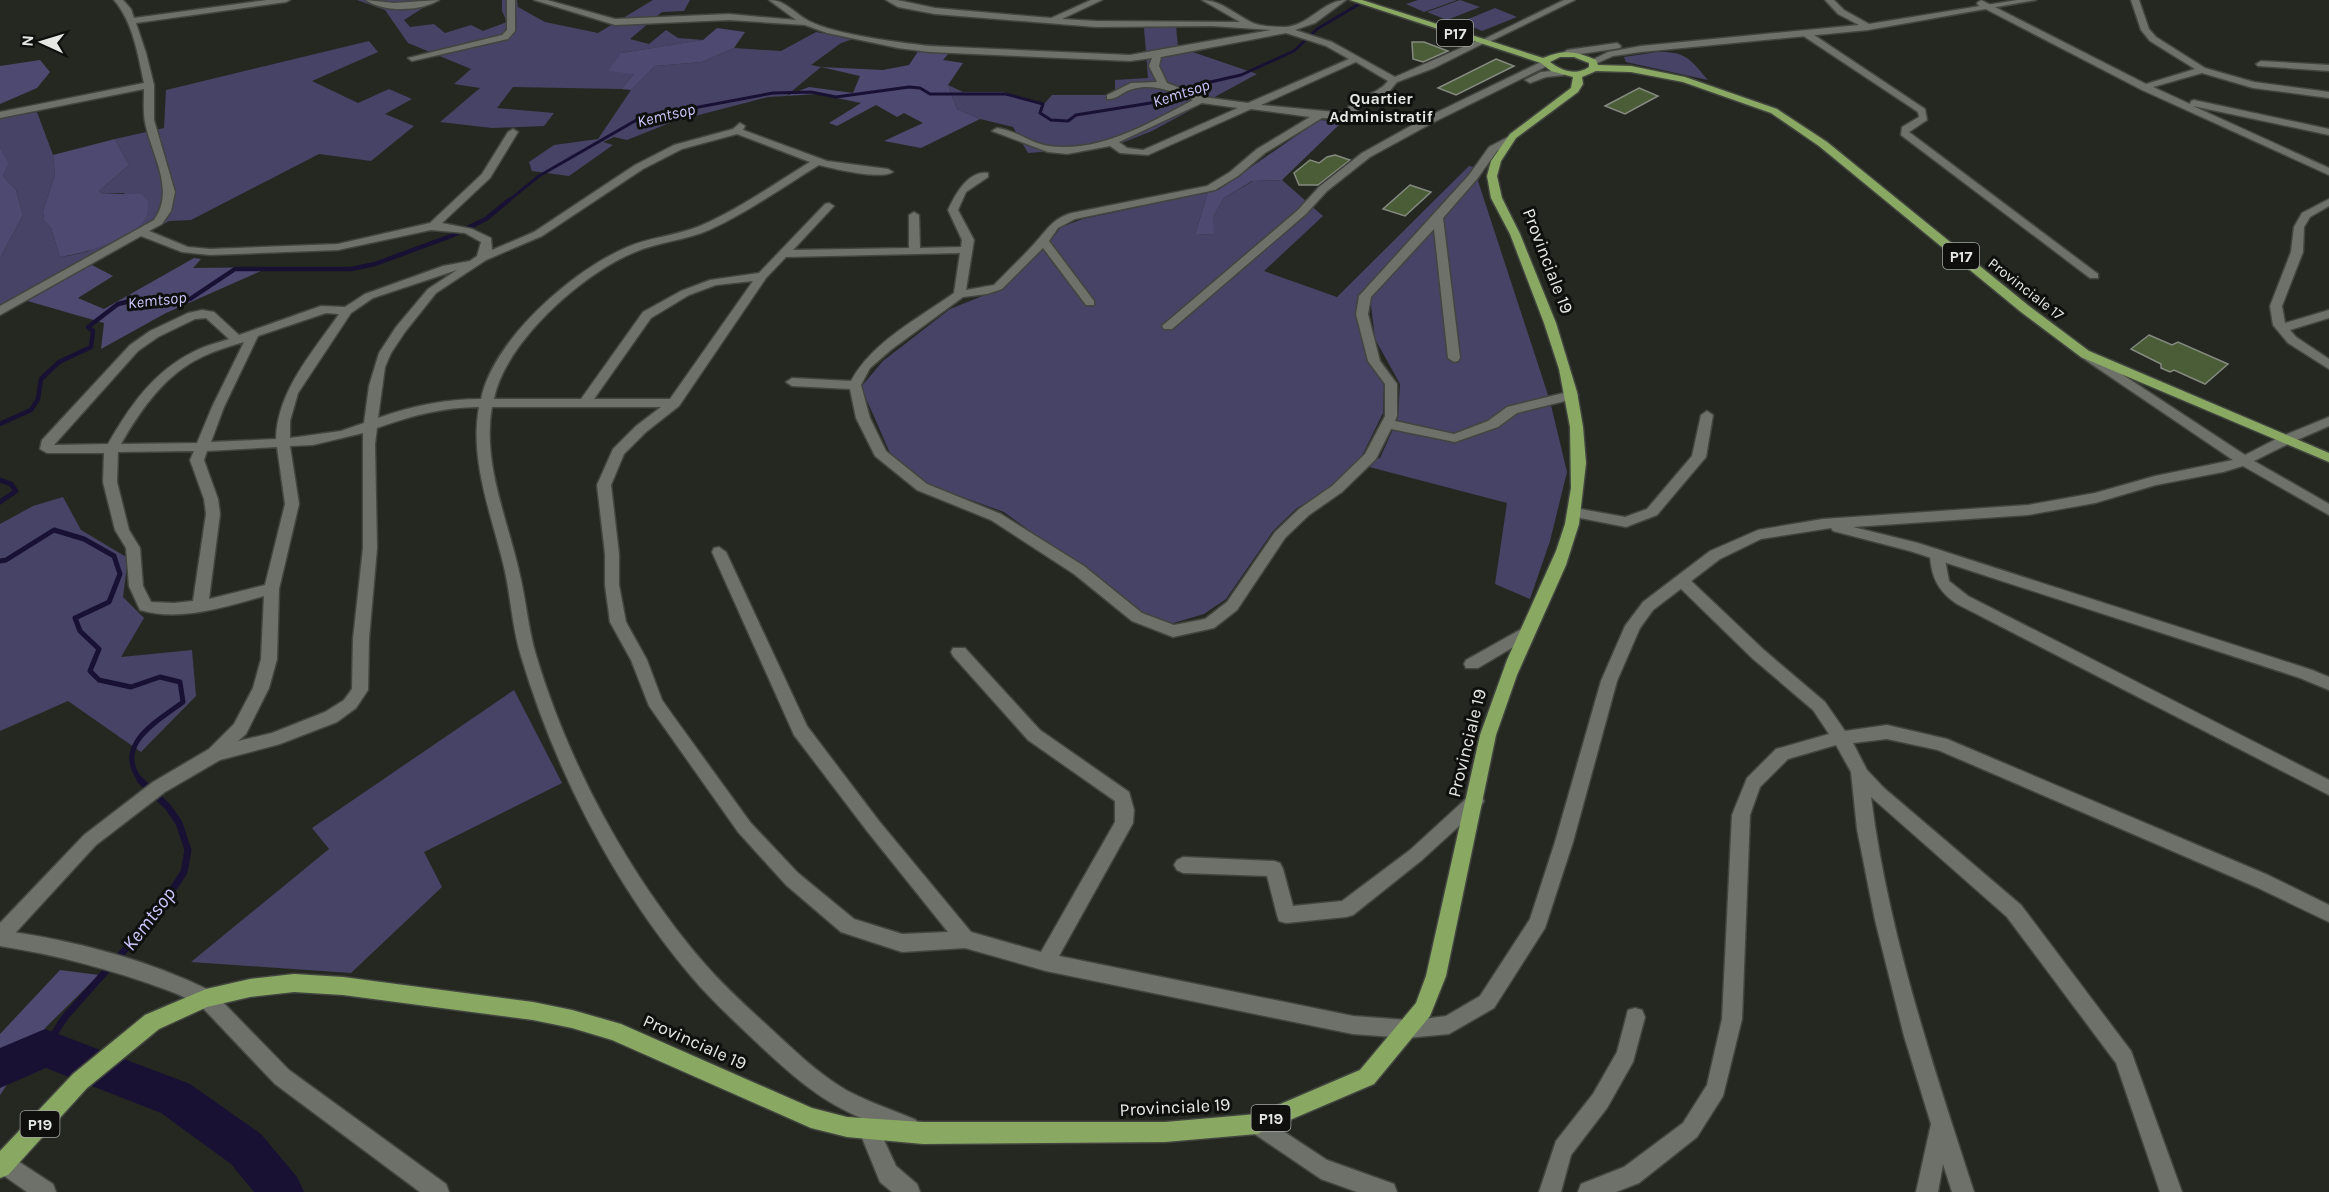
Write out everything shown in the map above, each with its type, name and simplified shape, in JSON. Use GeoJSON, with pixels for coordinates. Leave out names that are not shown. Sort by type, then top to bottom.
{"type":"FeatureCollection","features":[{"type":"Feature","properties":{"kind":"main road","name":"P17"},"geometry":{"type":"LineString","coordinates":[[1354,0],[1545,62]]}},
{"type":"Feature","properties":{"kind":"main road"},"geometry":{"type":"LineString","coordinates":[[1567,54],[1582,56],[1594,65],[1589,72],[1569,74],[1551,68],[1545,62],[1553,55],[1567,54]]}},
{"type":"Feature","properties":{"kind":"main road","name":"Provinciale 17"},"geometry":{"type":"LineString","coordinates":[[1594,65],[1631,69],[1685,80],[1750,100],[1784,117],[1823,144],[2025,309],[2085,354],[2329,458]]}},
{"type":"Feature","properties":{"kind":"main road","name":"Provinciale 19"},"geometry":{"type":"LineString","coordinates":[[2,1165],[80,1081],[108,1055],[152,1022],[206,998],[250,988],[294,983],[343,986],[533,1011],[614,1031],[812,1118],[847,1127],[923,1133],[1165,1132],[1257,1124],[1367,1077],[1424,1009],[1436,976],[1488,735],[1499,696],[1557,568],[1575,513],[1576,418],[1572,394],[1533,282],[1510,224],[1493,190],[1492,177],[1495,166],[1511,140],[1527,123],[1575,90],[1578,84],[1569,74]]}},
{"type":"Feature","properties":{"kind":"street"},"geometry":{"type":"LineString","coordinates":[[0,311],[158,222],[166,211],[170,192],[149,120],[149,85],[142,52],[127,9],[118,0]]}},
{"type":"Feature","properties":{"kind":"street"},"geometry":{"type":"LineString","coordinates":[[131,21],[286,0]]}},
{"type":"Feature","properties":{"kind":"street"},"geometry":{"type":"LineString","coordinates":[[369,0],[383,6],[395,7],[435,0]]}},
{"type":"Feature","properties":{"kind":"street"},"geometry":{"type":"LineString","coordinates":[[412,58],[505,37],[512,32],[511,0]]}},
{"type":"Feature","properties":{"kind":"street"},"geometry":{"type":"LineString","coordinates":[[538,0],[615,22],[729,17],[806,23],[827,30],[929,49],[1092,58],[1157,55],[1286,30],[1312,21],[1342,0]]}},
{"type":"Feature","properties":{"kind":"street"},"geometry":{"type":"LineString","coordinates":[[773,0],[806,23]]}},
{"type":"Feature","properties":{"kind":"street"},"geometry":{"type":"LineString","coordinates":[[890,0],[901,5],[935,11],[1052,21],[1096,24],[1252,25],[1286,30],[1308,35],[1358,58],[1394,80]]}},
{"type":"Feature","properties":{"kind":"street"},"geometry":{"type":"LineString","coordinates":[[1052,21],[1098,0]]}},
{"type":"Feature","properties":{"kind":"street"},"geometry":{"type":"LineString","coordinates":[[1206,0],[1252,25]]}},
{"type":"Feature","properties":{"kind":"street"},"geometry":{"type":"LineString","coordinates":[[1349,115],[1351,107],[1357,101],[1383,93],[1394,80],[1431,66],[1571,0]]}},
{"type":"Feature","properties":{"kind":"street"},"geometry":{"type":"LineString","coordinates":[[1829,0],[1841,12],[1864,25]]}},
{"type":"Feature","properties":{"kind":"street"},"geometry":{"type":"LineString","coordinates":[[1567,54],[1618,46],[1804,33],[1990,3],[2032,0]]}},
{"type":"Feature","properties":{"kind":"street"},"geometry":{"type":"LineString","coordinates":[[2135,0],[2145,30],[2153,39],[2202,70],[2253,85],[2329,95]]}},
{"type":"Feature","properties":{"kind":"street"},"geometry":{"type":"LineString","coordinates":[[1990,3],[2071,51],[2145,88],[2329,172]]}},
{"type":"Feature","properties":{"kind":"street"},"geometry":{"type":"LineString","coordinates":[[1185,24],[1217,43]]}},
{"type":"Feature","properties":{"kind":"street"},"geometry":{"type":"LineString","coordinates":[[1594,65],[1621,52],[1682,43],[1864,25]]}},
{"type":"Feature","properties":{"kind":"street"},"geometry":{"type":"LineString","coordinates":[[1804,33],[1922,111],[1924,118],[1905,129],[1905,134],[2094,276]]}},
{"type":"Feature","properties":{"kind":"street"},"geometry":{"type":"LineString","coordinates":[[1157,55],[1154,66],[1156,74],[1164,85]]}},
{"type":"Feature","properties":{"kind":"street"},"geometry":{"type":"LineString","coordinates":[[1112,142],[1124,151],[1144,153],[1358,58]]}},
{"type":"Feature","properties":{"kind":"street"},"geometry":{"type":"LineString","coordinates":[[1168,326],[1302,212],[1323,189],[1365,155],[1545,62]]}},
{"type":"Feature","properties":{"kind":"street"},"geometry":{"type":"LineString","coordinates":[[2261,64],[2329,68]]}},
{"type":"Feature","properties":{"kind":"street"},"geometry":{"type":"LineString","coordinates":[[2145,88],[2202,70]]}},
{"type":"Feature","properties":{"kind":"street"},"geometry":{"type":"LineString","coordinates":[[1352,166],[1386,154],[1538,77],[1569,74]]}},
{"type":"Feature","properties":{"kind":"street"},"geometry":{"type":"LineString","coordinates":[[0,115],[149,85]]}},
{"type":"Feature","properties":{"kind":"street"},"geometry":{"type":"LineString","coordinates":[[1110,97],[1131,86],[1164,85],[1201,100],[1245,107],[1320,115],[1349,115],[1394,110],[1440,125]]}},
{"type":"Feature","properties":{"kind":"street"},"geometry":{"type":"LineString","coordinates":[[1383,93],[1394,110]]}},
{"type":"Feature","properties":{"kind":"street"},"geometry":{"type":"LineString","coordinates":[[997,131],[1011,132],[1048,149],[1065,151],[1112,142],[1201,100]]}},
{"type":"Feature","properties":{"kind":"street"},"geometry":{"type":"LineString","coordinates":[[2176,103],[2197,104],[2329,132]]}},
{"type":"Feature","properties":{"kind":"street"},"geometry":{"type":"LineString","coordinates":[[1320,115],[1261,152],[1234,174],[1211,188],[1072,216],[1054,226],[998,286],[987,291],[960,294],[865,366],[855,385],[862,418],[879,453],[922,487],[996,517],[1079,570],[1137,617],[1173,631],[1209,624],[1232,606],[1280,535],[1304,512],[1337,489],[1371,456],[1391,416],[1392,384],[1374,361],[1362,314],[1365,296],[1473,177],[1493,149],[1511,140]]}},
{"type":"Feature","properties":{"kind":"street"},"geometry":{"type":"LineString","coordinates":[[215,754],[274,739],[332,717],[350,704],[360,690],[361,639],[370,548],[368,461],[379,367],[400,330],[432,291],[479,261],[538,234],[658,157],[698,140],[738,128],[818,161],[836,166],[888,172]]}},
{"type":"Feature","properties":{"kind":"street"},"geometry":{"type":"LineString","coordinates":[[434,225],[486,176],[513,132]]}},
{"type":"Feature","properties":{"kind":"street"},"geometry":{"type":"LineString","coordinates":[[818,161],[701,230],[628,250],[572,286],[513,349],[498,369],[485,402],[485,450],[489,485],[512,568],[527,652],[553,726],[620,862],[689,959],[731,1005],[780,1052],[837,1096],[923,1133]]}},
{"type":"Feature","properties":{"kind":"street"},"geometry":{"type":"LineString","coordinates":[[960,294],[968,250],[966,232],[953,210],[962,190],[984,175]]}},
{"type":"Feature","properties":{"kind":"street"},"geometry":{"type":"LineString","coordinates":[[2329,202],[2306,215],[2298,227],[2297,252],[2276,306],[2279,325],[2282,329],[2292,340],[2329,365]]}},
{"type":"Feature","properties":{"kind":"street"},"geometry":{"type":"LineString","coordinates":[[829,206],[762,276],[674,403],[640,429],[618,452],[604,485],[612,554],[612,585],[618,622],[639,660],[655,702],[744,826],[792,879],[849,926],[902,943],[965,939],[1046,962],[1353,1025],[1407,1029],[1449,1025],[1487,1002],[1538,922],[1564,842],[1610,681],[1633,626],[1648,606],[1715,555],[1758,536],[1823,524],[2028,510],[2095,498],[2155,481],[2223,468],[2244,461],[2329,421]]}},
{"type":"Feature","properties":{"kind":"street"},"geometry":{"type":"LineString","coordinates":[[914,215],[915,250]]}},
{"type":"Feature","properties":{"kind":"street"},"geometry":{"type":"LineString","coordinates":[[1438,217],[1454,358]]}},
{"type":"Feature","properties":{"kind":"street"},"geometry":{"type":"LineString","coordinates":[[0,937],[90,840],[159,787],[215,754],[240,729],[261,688],[269,659],[272,589],[292,504],[283,421],[292,393],[347,311],[369,296],[447,268],[479,261],[487,248],[487,240],[463,228],[434,225],[405,229],[348,245],[210,252],[186,250],[141,232]]}},
{"type":"Feature","properties":{"kind":"street"},"geometry":{"type":"LineString","coordinates":[[1042,241],[1090,303]]}},
{"type":"Feature","properties":{"kind":"street"},"geometry":{"type":"LineString","coordinates":[[782,254],[968,250]]}},
{"type":"Feature","properties":{"kind":"street"},"geometry":{"type":"LineString","coordinates":[[584,404],[648,315],[685,293],[714,282],[762,276]]}},
{"type":"Feature","properties":{"kind":"street"},"geometry":{"type":"LineString","coordinates":[[272,589],[200,606],[161,611],[145,606],[136,586],[133,548],[122,530],[110,482],[108,463],[112,448],[154,386],[173,369],[198,354],[325,309],[347,311]]}},
{"type":"Feature","properties":{"kind":"street"},"geometry":{"type":"LineString","coordinates":[[237,340],[210,315],[202,314],[192,316],[154,334],[126,356],[47,443],[47,449],[201,447],[313,441],[371,426],[399,415],[456,403],[674,403]]}},
{"type":"Feature","properties":{"kind":"street"},"geometry":{"type":"LineString","coordinates":[[2282,329],[2294,323],[2329,314]]}},
{"type":"Feature","properties":{"kind":"street"},"geometry":{"type":"LineString","coordinates":[[200,606],[213,514],[211,499],[197,460],[253,335]]}},
{"type":"Feature","properties":{"kind":"street"},"geometry":{"type":"LineString","coordinates":[[2085,354],[2244,461],[2329,510]]}},
{"type":"Feature","properties":{"kind":"street"},"geometry":{"type":"LineString","coordinates":[[792,382],[855,385]]}},
{"type":"Feature","properties":{"kind":"street"},"geometry":{"type":"LineString","coordinates":[[1387,424],[1455,438],[1493,424],[1512,410],[1572,394]]}},
{"type":"Feature","properties":{"kind":"street"},"geometry":{"type":"LineString","coordinates":[[1575,513],[1626,522],[1652,512],[1700,457],[1707,415]]}},
{"type":"Feature","properties":{"kind":"street"},"geometry":{"type":"LineString","coordinates":[[1823,524],[1937,554],[2329,684]]}},
{"type":"Feature","properties":{"kind":"street"},"geometry":{"type":"LineString","coordinates":[[719,552],[800,730],[873,826],[965,939]]}},
{"type":"Feature","properties":{"kind":"street"},"geometry":{"type":"LineString","coordinates":[[1937,554],[1936,572],[1939,580],[1949,590],[1982,611],[2329,788]]}},
{"type":"Feature","properties":{"kind":"street"},"geometry":{"type":"LineString","coordinates":[[1681,580],[1758,654],[1820,706],[1852,755],[1859,772],[1866,829],[1884,920],[1914,1036],[1962,1192]]}},
{"type":"Feature","properties":{"kind":"street"},"geometry":{"type":"LineString","coordinates":[[1472,664],[1527,632]]}},
{"type":"Feature","properties":{"kind":"street"},"geometry":{"type":"LineString","coordinates":[[959,652],[1034,735],[1123,797],[1124,823],[1046,962]]}},
{"type":"Feature","properties":{"kind":"street"},"geometry":{"type":"LineString","coordinates":[[1589,1192],[1631,1175],[1690,1130],[1716,1089],[1732,1019],[1741,815],[1753,783],[1782,754],[1839,738],[1887,732],[1941,744],[2262,881],[2329,914]]}},
{"type":"Feature","properties":{"kind":"street"},"geometry":{"type":"LineString","coordinates":[[1859,772],[1878,793],[2014,911],[2124,1058],[2171,1192]]}},
{"type":"Feature","properties":{"kind":"street"},"geometry":{"type":"LineString","coordinates":[[1183,865],[1274,869],[1286,915],[1346,909],[1416,855],[1475,801]]}},
{"type":"Feature","properties":{"kind":"street"},"geometry":{"type":"LineString","coordinates":[[0,937],[46,944],[118,964],[181,985],[206,998],[282,1077],[438,1192]]}},
{"type":"Feature","properties":{"kind":"street"},"geometry":{"type":"LineString","coordinates":[[1550,1192],[1563,1148],[1600,1101],[1626,1055],[1635,1017]]}},
{"type":"Feature","properties":{"kind":"street"},"geometry":{"type":"LineString","coordinates":[[1257,1124],[1321,1168],[1386,1192]]}},
{"type":"Feature","properties":{"kind":"street"},"geometry":{"type":"LineString","coordinates":[[1927,1192],[1941,1125]]}},
{"type":"Feature","properties":{"kind":"street"},"geometry":{"type":"LineString","coordinates":[[868,1128],[888,1174],[909,1192]]}},
{"type":"Feature","properties":{"kind":"street"},"geometry":{"type":"LineString","coordinates":[[2,1165],[45,1192]]}},
{"type":"Feature","properties":{"kind":"shaded area"},"geometry":{"type":"Polygon","coordinates":[[[357,0],[420,0],[426,6],[404,20],[410,27],[434,24],[445,33],[471,25],[483,31],[507,22],[502,11],[502,0],[517,0],[518,7],[545,22],[598,33],[653,0],[690,0],[684,11],[662,12],[630,39],[649,44],[666,30],[678,38],[704,40],[621,53],[634,74],[621,89],[513,87],[497,108],[554,113],[544,126],[492,128],[440,122],[480,88],[454,84],[471,69],[408,43],[385,10],[357,0]]]}},
{"type":"Feature","properties":{"kind":"shaded area"},"geometry":{"type":"Polygon","coordinates":[[[1418,0],[1457,0],[1424,12],[1406,4],[1418,0]]]}},
{"type":"Feature","properties":{"kind":"shaded area"},"geometry":{"type":"Polygon","coordinates":[[[1460,0],[1480,7],[1447,20],[1427,12],[1460,0]]]}},
{"type":"Feature","properties":{"kind":"shaded area"},"geometry":{"type":"Polygon","coordinates":[[[1495,8],[1517,17],[1482,31],[1461,22],[1495,8]]]}},
{"type":"Feature","properties":{"kind":"shaded area"},"geometry":{"type":"Polygon","coordinates":[[[1176,26],[1178,47],[1257,74],[1152,131],[1114,146],[1028,153],[1013,127],[980,119],[957,109],[948,85],[963,92],[1004,92],[1044,104],[1052,95],[1115,95],[1115,80],[1148,78],[1144,28],[1176,26]]]}},
{"type":"Feature","properties":{"kind":"shaded area"},"geometry":{"type":"Polygon","coordinates":[[[717,28],[745,32],[734,48],[702,62],[655,66],[631,90],[621,89],[634,74],[608,71],[621,53],[703,40],[717,28]]]}},
{"type":"Feature","properties":{"kind":"shaded area"},"geometry":{"type":"Polygon","coordinates":[[[816,32],[853,39],[841,43],[811,65],[821,67],[786,96],[768,97],[672,122],[627,140],[614,137],[603,142],[613,145],[569,176],[532,171],[529,162],[554,145],[598,139],[631,90],[655,66],[702,62],[734,48],[781,51],[816,32]]]}},
{"type":"Feature","properties":{"kind":"shaded area"},"geometry":{"type":"Polygon","coordinates":[[[369,41],[378,52],[312,81],[358,103],[389,89],[412,99],[385,114],[414,126],[371,161],[319,154],[191,220],[169,221],[0,314],[0,258],[23,215],[16,190],[3,176],[7,163],[0,147],[0,117],[37,112],[53,155],[55,175],[43,211],[44,220],[51,228],[60,257],[81,253],[120,238],[138,227],[124,193],[103,194],[99,191],[129,165],[115,139],[164,128],[166,90],[369,41]]]}},
{"type":"Feature","properties":{"kind":"shaded area"},"geometry":{"type":"Polygon","coordinates":[[[923,44],[955,46],[943,60],[963,63],[948,85],[957,109],[980,119],[921,148],[884,141],[923,123],[904,113],[897,117],[876,105],[837,126],[829,123],[861,103],[817,94],[786,96],[809,87],[853,93],[860,76],[821,67],[883,70],[909,65],[923,44]]]}},
{"type":"Feature","properties":{"kind":"shaded area"},"geometry":{"type":"Polygon","coordinates":[[[1657,52],[1675,53],[1687,58],[1708,80],[1626,62],[1624,57],[1657,52]]]}},
{"type":"Feature","properties":{"kind":"shaded area"},"geometry":{"type":"Polygon","coordinates":[[[40,60],[50,72],[37,88],[0,104],[0,66],[40,60]]]}},
{"type":"Feature","properties":{"kind":"shaded area"},"geometry":{"type":"Polygon","coordinates":[[[1319,120],[1342,122],[1282,180],[1252,181],[1224,198],[1213,217],[1214,234],[1195,235],[1208,192],[1218,190],[1319,120]]]}},
{"type":"Feature","properties":{"kind":"shaded area"},"geometry":{"type":"Polygon","coordinates":[[[115,139],[129,165],[99,191],[103,194],[141,194],[148,201],[147,215],[142,224],[122,238],[82,253],[60,257],[51,228],[44,220],[43,211],[55,175],[53,155],[115,139]]]}},
{"type":"Feature","properties":{"kind":"shaded area"},"geometry":{"type":"Polygon","coordinates":[[[0,147],[8,163],[3,176],[16,190],[23,215],[0,258],[0,147]]]}},
{"type":"Feature","properties":{"kind":"shaded area"},"geometry":{"type":"Polygon","coordinates":[[[1469,166],[1484,169],[1478,181],[1550,401],[1567,472],[1550,541],[1530,599],[1495,584],[1507,503],[1358,464],[1334,487],[1297,508],[1273,531],[1226,599],[1204,614],[1170,624],[1142,613],[1004,512],[929,485],[890,453],[861,387],[883,361],[950,309],[1000,289],[1048,244],[1061,227],[1083,219],[1208,192],[1195,235],[1213,234],[1213,217],[1224,198],[1253,181],[1282,180],[1323,216],[1264,271],[1337,297],[1469,166]],[[1357,301],[1356,308],[1368,361],[1384,382],[1383,413],[1358,464],[1380,458],[1398,418],[1400,384],[1375,339],[1371,305],[1357,301]]]}},
{"type":"Feature","properties":{"kind":"shaded area"},"geometry":{"type":"Polygon","coordinates":[[[194,258],[201,259],[193,268],[270,267],[166,313],[101,349],[104,323],[24,300],[90,264],[113,276],[78,298],[104,309],[194,258]]]}},
{"type":"Feature","properties":{"kind":"shaded area"},"geometry":{"type":"Polygon","coordinates":[[[63,497],[81,530],[128,558],[123,597],[144,618],[121,657],[192,650],[196,696],[141,752],[68,701],[0,731],[0,524],[33,506],[63,497]]]}},
{"type":"Feature","properties":{"kind":"shaded area"},"geometry":{"type":"Polygon","coordinates":[[[514,690],[562,783],[424,852],[442,887],[351,973],[191,962],[329,849],[312,828],[514,690]]]}},
{"type":"Feature","properties":{"kind":"shaded area"},"geometry":{"type":"Polygon","coordinates":[[[60,970],[99,975],[46,1027],[0,1095],[0,1034],[60,970]]]}},
{"type":"Feature","properties":{"kind":"building"},"geometry":{"type":"Polygon","coordinates":[[[1412,42],[1424,42],[1448,51],[1423,62],[1413,59],[1412,42]]]}},
{"type":"Feature","properties":{"kind":"building"},"geometry":{"type":"Polygon","coordinates":[[[1496,59],[1514,66],[1456,95],[1438,88],[1496,59]]]}},
{"type":"Feature","properties":{"kind":"building"},"geometry":{"type":"Polygon","coordinates":[[[1639,88],[1658,96],[1625,114],[1605,106],[1639,88]]]}},
{"type":"Feature","properties":{"kind":"building"},"geometry":{"type":"Polygon","coordinates":[[[1335,155],[1350,160],[1318,185],[1299,185],[1294,173],[1310,160],[1319,163],[1335,155]]]}},
{"type":"Feature","properties":{"kind":"building"},"geometry":{"type":"Polygon","coordinates":[[[1410,185],[1431,192],[1405,216],[1383,209],[1410,185]]]}},
{"type":"Feature","properties":{"kind":"building"},"geometry":{"type":"Polygon","coordinates":[[[2149,335],[2172,345],[2178,342],[2228,364],[2205,384],[2174,370],[2170,372],[2161,368],[2161,364],[2131,349],[2149,335]]]}},
{"type":"Feature","properties":{"kind":"waterway","name":"Kemtsop"},"geometry":{"type":"LineString","coordinates":[[507,202],[539,176],[640,118],[773,93],[811,92],[836,97],[909,87],[920,88],[930,94],[1006,94],[1043,104],[1040,113],[1051,120],[1068,121],[1076,115],[1163,101],[1206,83],[1241,75],[1294,51],[1317,29],[1366,0]]}},
{"type":"Feature","properties":{"kind":"waterway","name":"Kemtsop"},"geometry":{"type":"LineString","coordinates":[[0,424],[31,410],[38,399],[41,379],[59,362],[91,347],[93,331],[88,327],[118,304],[135,300],[164,302],[190,299],[235,269],[351,269],[375,264],[451,236],[486,219],[509,200]]}},
{"type":"Feature","properties":{"kind":"waterway","name":"Kemtsop"},"geometry":{"type":"LineString","coordinates":[[0,480],[11,484],[16,491],[0,502]]}},
{"type":"Feature","properties":{"kind":"waterway","name":"Kemtsop"},"geometry":{"type":"LineString","coordinates":[[0,561],[6,560],[54,530],[84,539],[114,556],[120,574],[109,602],[75,618],[80,631],[99,649],[90,671],[99,680],[131,687],[160,677],[180,682],[183,702],[151,726],[135,745],[132,756],[133,768],[141,781]]}},
{"type":"Feature","properties":{"kind":"waterway","name":"Kemtsop"},"geometry":{"type":"LineString","coordinates":[[45,1048],[65,1017],[156,915],[184,872],[188,850],[179,823],[168,807],[141,781]]}},
{"type":"Feature","properties":{"kind":"waterway","name":"Kemtsop"},"geometry":{"type":"LineString","coordinates":[[0,1068],[45,1048],[175,1098],[246,1149],[282,1192]]}},
{"type":"Feature","properties":{"kind":"district","name":"Quartier Administratif"},"geometry":{"type":"Point","coordinates":[1381,107]}}]}
